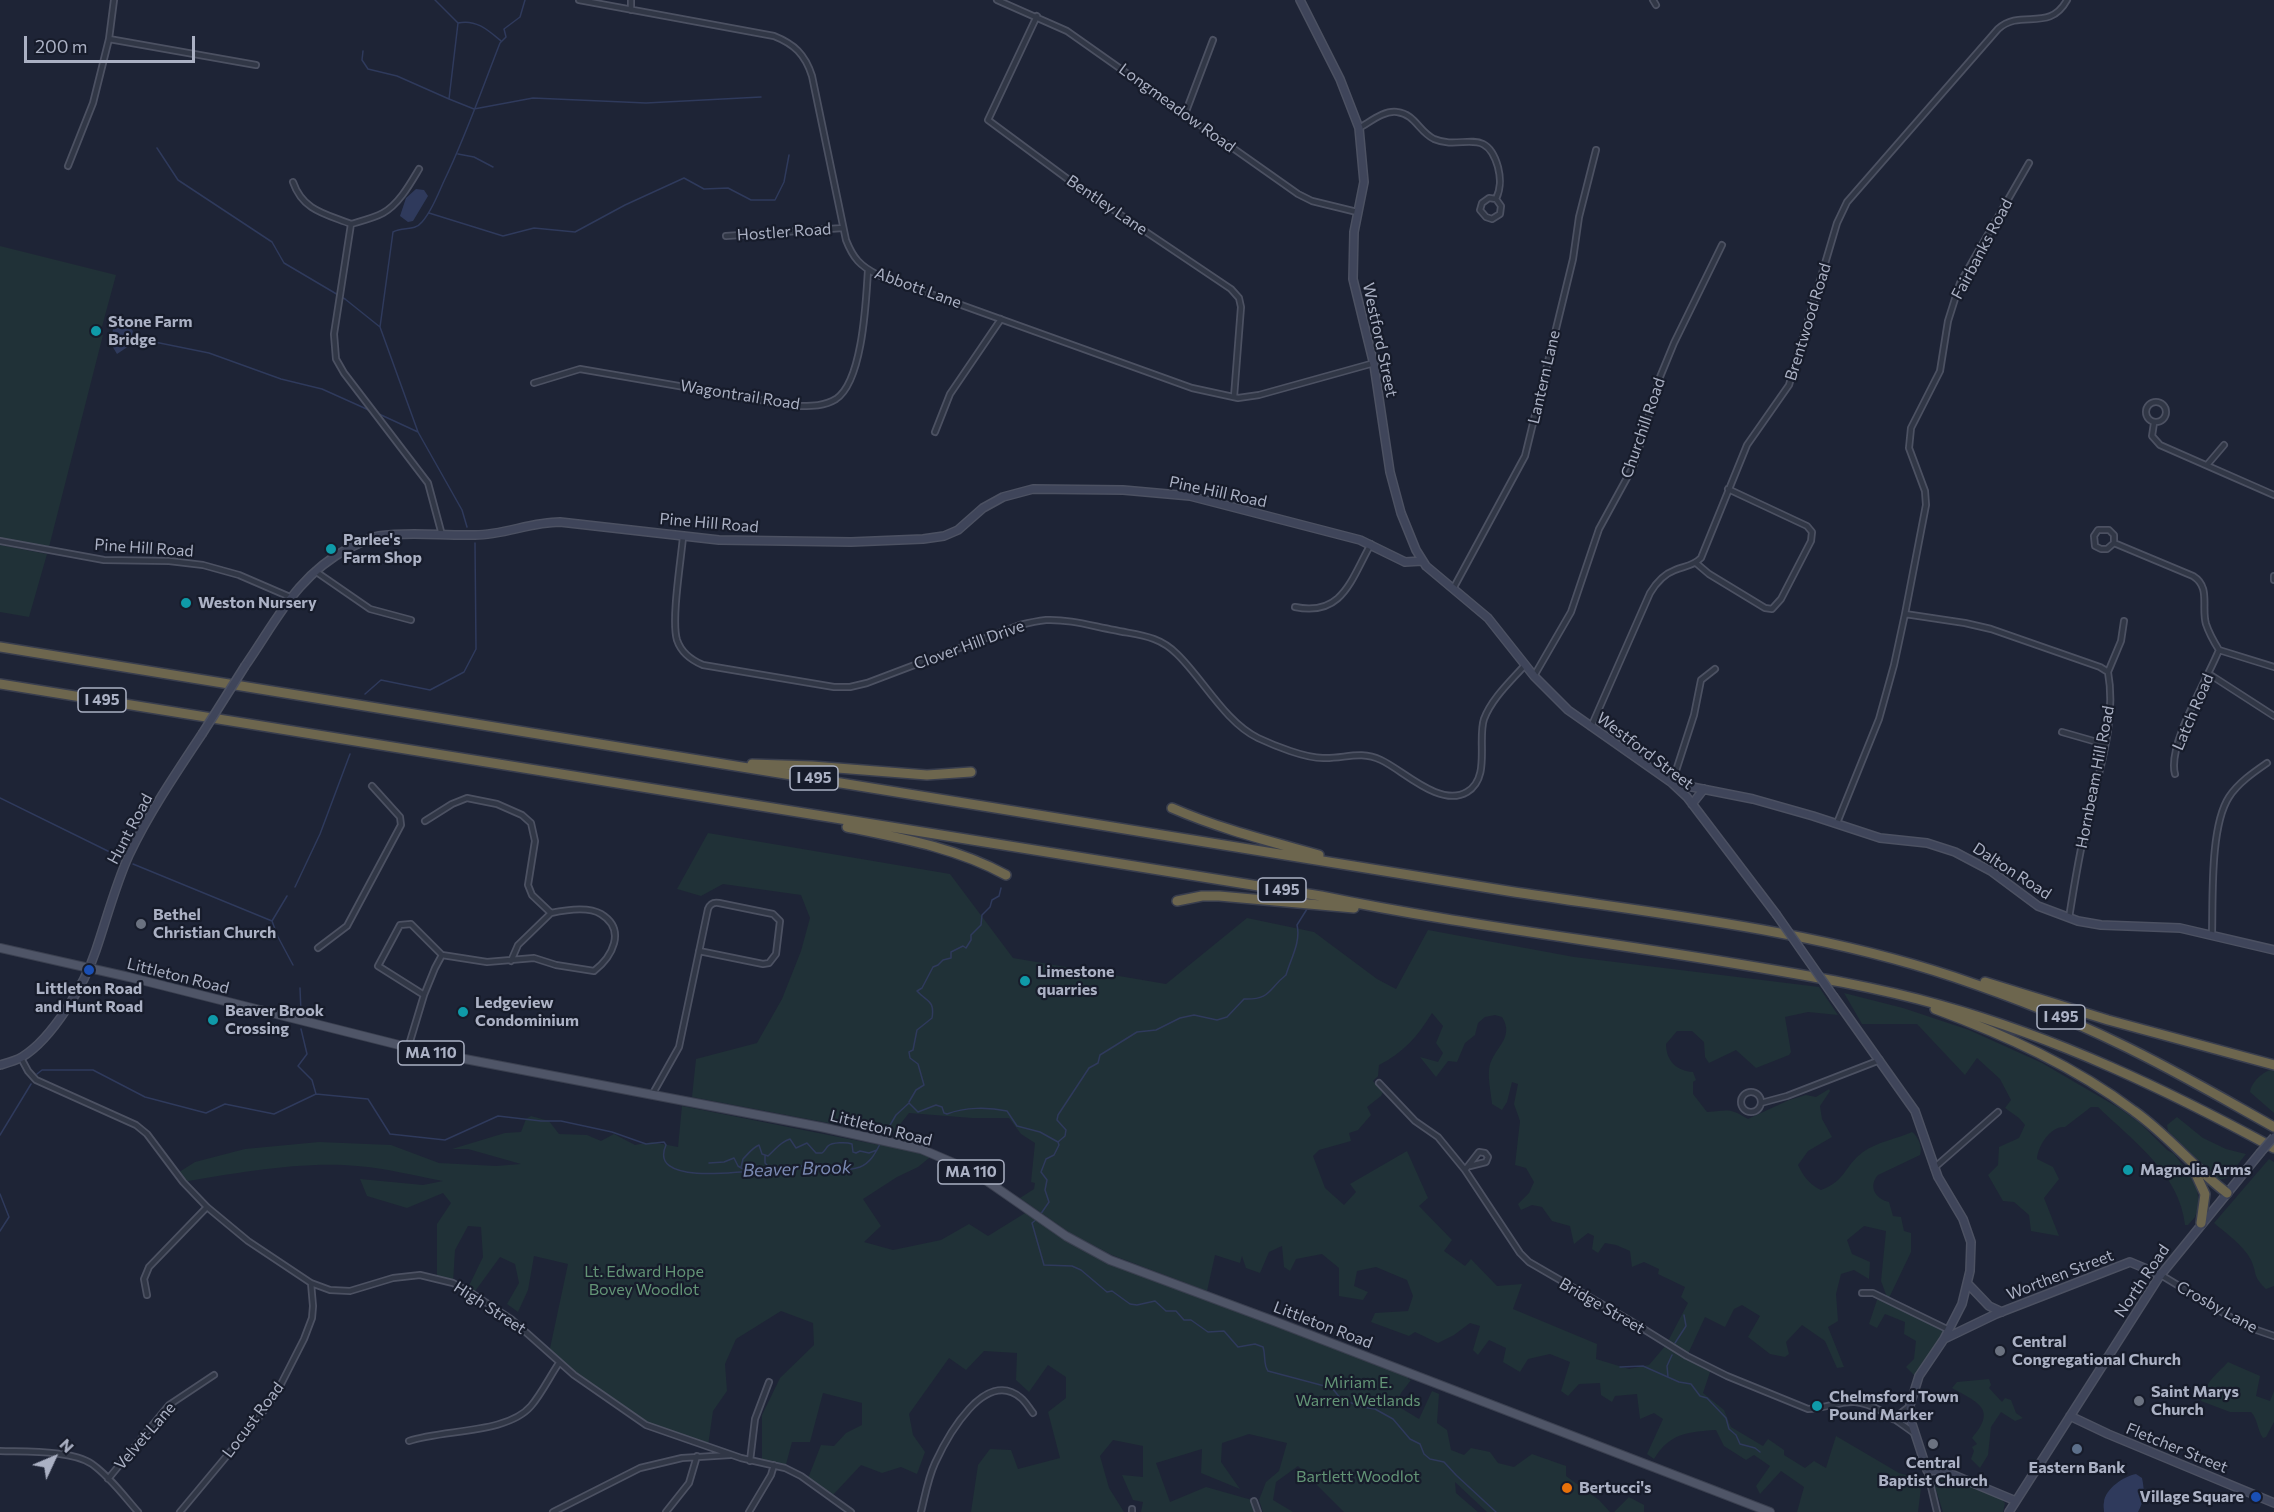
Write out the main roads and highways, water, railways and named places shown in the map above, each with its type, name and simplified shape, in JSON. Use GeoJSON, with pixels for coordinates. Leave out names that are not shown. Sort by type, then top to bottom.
{"type":"FeatureCollection","features":[{"type":"Feature","properties":{"kind":"highway","name":"I 495"},"geometry":{"type":"LineString","coordinates":[[0,647],[1778,933],[1837,945],[1908,963],[2016,999],[2073,1022],[2137,1052],[2274,1127]]}},
{"type":"Feature","properties":{"kind":"highway","name":"I 495"},"geometry":{"type":"LineString","coordinates":[[0,684],[1321,896],[1420,915],[1829,979],[1886,991],[1989,1019],[2072,1050],[2172,1094],[2274,1148]]}},
{"type":"Feature","properties":{"kind":"highway"},"geometry":{"type":"LineString","coordinates":[[726,764],[771,763],[927,775],[971,772]]}},
{"type":"Feature","properties":{"kind":"highway"},"geometry":{"type":"LineString","coordinates":[[754,806],[939,847],[1006,875]]}},
{"type":"Feature","properties":{"kind":"highway"},"geometry":{"type":"LineString","coordinates":[[1172,808],[1246,836],[1365,868]]}},
{"type":"Feature","properties":{"kind":"highway"},"geometry":{"type":"LineString","coordinates":[[1177,901],[1202,896],[1219,896],[1420,915]]}},
{"type":"Feature","properties":{"kind":"highway"},"geometry":{"type":"LineString","coordinates":[[1908,963],[1959,974],[2108,1020],[2274,1065]]}},
{"type":"Feature","properties":{"kind":"highway"},"geometry":{"type":"LineString","coordinates":[[1886,991],[1987,1029],[2055,1062],[2134,1110],[2227,1193]]}},
{"type":"Feature","properties":{"kind":"highway"},"geometry":{"type":"LineString","coordinates":[[2180,1152],[2194,1170],[2204,1189],[2205,1202],[2201,1223]]}},
{"type":"Feature","properties":{"kind":"main road","name":"Littleton Road"},"geometry":{"type":"LineString","coordinates":[[0,948],[408,1048],[906,1145],[934,1154],[974,1173],[1053,1228],[1118,1263],[1770,1512]]}},
{"type":"Feature","properties":{"kind":"water"},"geometry":{"type":"Polygon","coordinates":[[[416,189],[424,190],[428,196],[413,221],[408,222],[400,216],[406,198],[416,189]]]}},
{"type":"Feature","properties":{"kind":"water"},"geometry":{"type":"Polygon","coordinates":[[[122,319],[133,331],[129,346],[117,354],[111,344],[114,321],[122,319]]]}},
{"type":"Feature","properties":{"kind":"water"},"geometry":{"type":"Polygon","coordinates":[[[2136,1474],[2142,1478],[2143,1487],[2143,1500],[2138,1512],[2104,1512],[2105,1497],[2111,1488],[2121,1480],[2136,1474]]]}},
{"type":"Feature","properties":{"kind":"waterway"},"geometry":{"type":"LineString","coordinates":[[435,0],[458,23],[449,99],[474,109],[533,98],[646,103],[761,97]]}},
{"type":"Feature","properties":{"kind":"waterway"},"geometry":{"type":"LineString","coordinates":[[467,527],[462,510],[418,432],[380,327],[393,232],[419,225],[432,208],[460,147],[500,43],[506,37],[504,29],[520,17],[525,0]]}},
{"type":"Feature","properties":{"kind":"waterway"},"geometry":{"type":"LineString","coordinates":[[458,23],[476,24],[501,41]]}},
{"type":"Feature","properties":{"kind":"waterway"},"geometry":{"type":"LineString","coordinates":[[363,51],[362,60],[368,69],[397,76],[449,99]]}},
{"type":"Feature","properties":{"kind":"waterway"},"geometry":{"type":"LineString","coordinates":[[157,148],[178,180],[272,242],[284,263],[345,299],[380,327]]}},
{"type":"Feature","properties":{"kind":"waterway"},"geometry":{"type":"LineString","coordinates":[[458,154],[474,157],[493,167]]}},
{"type":"Feature","properties":{"kind":"waterway"},"geometry":{"type":"LineString","coordinates":[[429,213],[503,236],[534,228],[575,232],[625,205],[684,178],[704,189],[728,188],[751,200],[775,200],[784,182],[789,155]]}},
{"type":"Feature","properties":{"kind":"waterway"},"geometry":{"type":"LineString","coordinates":[[130,337],[209,353],[281,379],[322,389],[371,411]]}},
{"type":"Feature","properties":{"kind":"waterway"},"geometry":{"type":"LineString","coordinates":[[379,414],[418,432]]}},
{"type":"Feature","properties":{"kind":"waterway"},"geometry":{"type":"LineString","coordinates":[[365,694],[381,680],[430,690],[464,672],[476,649],[475,543]]}},
{"type":"Feature","properties":{"kind":"waterway"},"geometry":{"type":"LineString","coordinates":[[295,887],[320,834],[350,754]]}},
{"type":"Feature","properties":{"kind":"waterway"},"geometry":{"type":"LineString","coordinates":[[0,798],[120,857]]}},
{"type":"Feature","properties":{"kind":"waterway"},"geometry":{"type":"LineString","coordinates":[[133,864],[272,921]]}},
{"type":"Feature","properties":{"kind":"waterway"},"geometry":{"type":"LineString","coordinates":[[909,1102],[916,1090],[924,1085],[918,1064],[910,1058],[909,1052],[913,1050],[917,1030],[932,1018],[933,1012],[931,1004],[917,991],[922,988],[933,967],[951,958],[951,952],[963,946],[966,948],[971,935],[981,925],[982,915],[990,907],[992,900],[999,896],[1001,888]]}},
{"type":"Feature","properties":{"kind":"waterway"},"geometry":{"type":"LineString","coordinates":[[287,896],[272,921],[293,965]]}},
{"type":"Feature","properties":{"kind":"waterway"},"geometry":{"type":"LineString","coordinates":[[1058,1142],[1065,1136],[1066,1130],[1057,1120],[1058,1115],[1089,1068],[1098,1063],[1100,1055],[1137,1032],[1156,1030],[1180,1018],[1194,1015],[1217,1020],[1227,1017],[1244,999],[1264,996],[1286,975],[1297,944],[1297,925],[1307,909]]}},
{"type":"Feature","properties":{"kind":"waterway"},"geometry":{"type":"LineString","coordinates":[[300,988],[301,1012]]}},
{"type":"Feature","properties":{"kind":"waterway"},"geometry":{"type":"LineString","coordinates":[[301,1029],[307,1054],[298,1066],[312,1080],[316,1094]]}},
{"type":"Feature","properties":{"kind":"waterway","name":"Beaver Brook"},"geometry":{"type":"LineString","coordinates":[[37,1074],[42,1070],[93,1070],[145,1097],[206,1113],[225,1104],[274,1114],[316,1094],[368,1099],[390,1134],[445,1140],[498,1116],[561,1121],[612,1132],[646,1144],[664,1142],[666,1145],[665,1160],[675,1169],[693,1173],[717,1174],[800,1166],[838,1170],[852,1169],[867,1163],[880,1144]]}},
{"type":"Feature","properties":{"kind":"waterway","name":"Beaver Brook"},"geometry":{"type":"LineString","coordinates":[[0,1135],[31,1084]]}},
{"type":"Feature","properties":{"kind":"waterway","name":"Beaver Brook"},"geometry":{"type":"LineString","coordinates":[[883,1137],[896,1115],[909,1103],[918,1112],[936,1105],[942,1107],[944,1113],[947,1114],[977,1108],[1007,1111],[1017,1126],[1040,1132],[1058,1142],[1059,1145],[1054,1155],[1046,1159],[1041,1172],[1047,1180],[1045,1190],[1049,1202],[1040,1215]]}},
{"type":"Feature","properties":{"kind":"waterway"},"geometry":{"type":"LineString","coordinates":[[741,1167],[743,1159],[757,1146],[759,1145],[762,1154],[768,1156],[790,1139],[796,1148],[807,1143],[816,1153],[822,1153],[828,1146],[840,1143],[852,1144],[853,1152],[856,1153],[860,1151],[869,1153],[877,1150]]}},
{"type":"Feature","properties":{"kind":"waterway"},"geometry":{"type":"LineString","coordinates":[[765,1156],[765,1163],[769,1167]]}},
{"type":"Feature","properties":{"kind":"waterway"},"geometry":{"type":"LineString","coordinates":[[709,1163],[724,1162],[734,1158],[738,1166],[746,1171]]}},
{"type":"Feature","properties":{"kind":"waterway","name":"Beaver Brook"},"geometry":{"type":"LineString","coordinates":[[0,1194],[9,1217],[0,1231]]}},
{"type":"Feature","properties":{"kind":"waterway","name":"Beaver Brook"},"geometry":{"type":"LineString","coordinates":[[1037,1219],[1032,1223],[1044,1265],[1072,1266],[1081,1270],[1107,1292],[1112,1291],[1130,1304],[1137,1305],[1155,1301],[1166,1311],[1176,1311],[1184,1320],[1191,1320],[1208,1332],[1224,1331],[1238,1347],[1255,1344],[1263,1347],[1268,1371],[1332,1388],[1341,1399],[1375,1409],[1393,1419],[1410,1439],[1420,1444],[1424,1454],[1430,1459],[1444,1462],[1496,1512]]}},
{"type":"Feature","properties":{"kind":"waterway"},"geometry":{"type":"LineString","coordinates":[[1675,1343],[1686,1326],[1684,1315]]}},
{"type":"Feature","properties":{"kind":"waterway"},"geometry":{"type":"LineString","coordinates":[[1668,1377],[1667,1366],[1672,1355]]}},
{"type":"Feature","properties":{"kind":"waterway"},"geometry":{"type":"LineString","coordinates":[[1620,1367],[1643,1366],[1679,1382],[1691,1384],[1700,1396],[1707,1398],[1726,1418],[1729,1429],[1736,1435],[1740,1444],[1755,1448],[1760,1452]]}},
{"type":"Feature","properties":{"kind":"place","name":"Stone Farm Bridge"},"geometry":{"type":"Point","coordinates":[96,331]}},
{"type":"Feature","properties":{"kind":"place","name":"Parlee's Farm Shop"},"geometry":{"type":"Point","coordinates":[331,549]}},
{"type":"Feature","properties":{"kind":"place","name":"Weston Nursery"},"geometry":{"type":"Point","coordinates":[186,603]}},
{"type":"Feature","properties":{"kind":"place","name":"Bethel Christian Church"},"geometry":{"type":"Point","coordinates":[141,924]}},
{"type":"Feature","properties":{"kind":"place","name":"Littleton Road and Hunt Road"},"geometry":{"type":"Point","coordinates":[89,970]}},
{"type":"Feature","properties":{"kind":"place","name":"Limestone quarries"},"geometry":{"type":"Point","coordinates":[1025,981]}},
{"type":"Feature","properties":{"kind":"place","name":"Ledgeview Condominium"},"geometry":{"type":"Point","coordinates":[463,1012]}},
{"type":"Feature","properties":{"kind":"place","name":"Beaver Brook Crossing"},"geometry":{"type":"Point","coordinates":[213,1020]}},
{"type":"Feature","properties":{"kind":"place","name":"Magnolia Arms"},"geometry":{"type":"Point","coordinates":[2128,1170]}},
{"type":"Feature","properties":{"kind":"place","name":"Central Congregational Church"},"geometry":{"type":"Point","coordinates":[2000,1351]}},
{"type":"Feature","properties":{"kind":"place","name":"Saint Marys Church"},"geometry":{"type":"Point","coordinates":[2139,1401]}},
{"type":"Feature","properties":{"kind":"place","name":"Chelmsford Town Pound Marker"},"geometry":{"type":"Point","coordinates":[1817,1406]}},
{"type":"Feature","properties":{"kind":"place","name":"Central Baptist Church"},"geometry":{"type":"Point","coordinates":[1933,1444]}},
{"type":"Feature","properties":{"kind":"place","name":"Eastern Bank"},"geometry":{"type":"Point","coordinates":[2077,1449]}},
{"type":"Feature","properties":{"kind":"place","name":"Bertucci's"},"geometry":{"type":"Point","coordinates":[1567,1488]}},
{"type":"Feature","properties":{"kind":"place","name":"Village Square"},"geometry":{"type":"Point","coordinates":[2256,1497]}},
{"type":"Feature","properties":{"kind":"park label","name":"Lt. Edward Hope Bovey Woodlot"},"geometry":{"type":"Point","coordinates":[644,1281]}},
{"type":"Feature","properties":{"kind":"park label","name":"Miriam E. Warren Wetlands"},"geometry":{"type":"Point","coordinates":[1358,1392]}},
{"type":"Feature","properties":{"kind":"park label","name":"Bartlett Woodlot"},"geometry":{"type":"Point","coordinates":[1358,1477]}}]}
